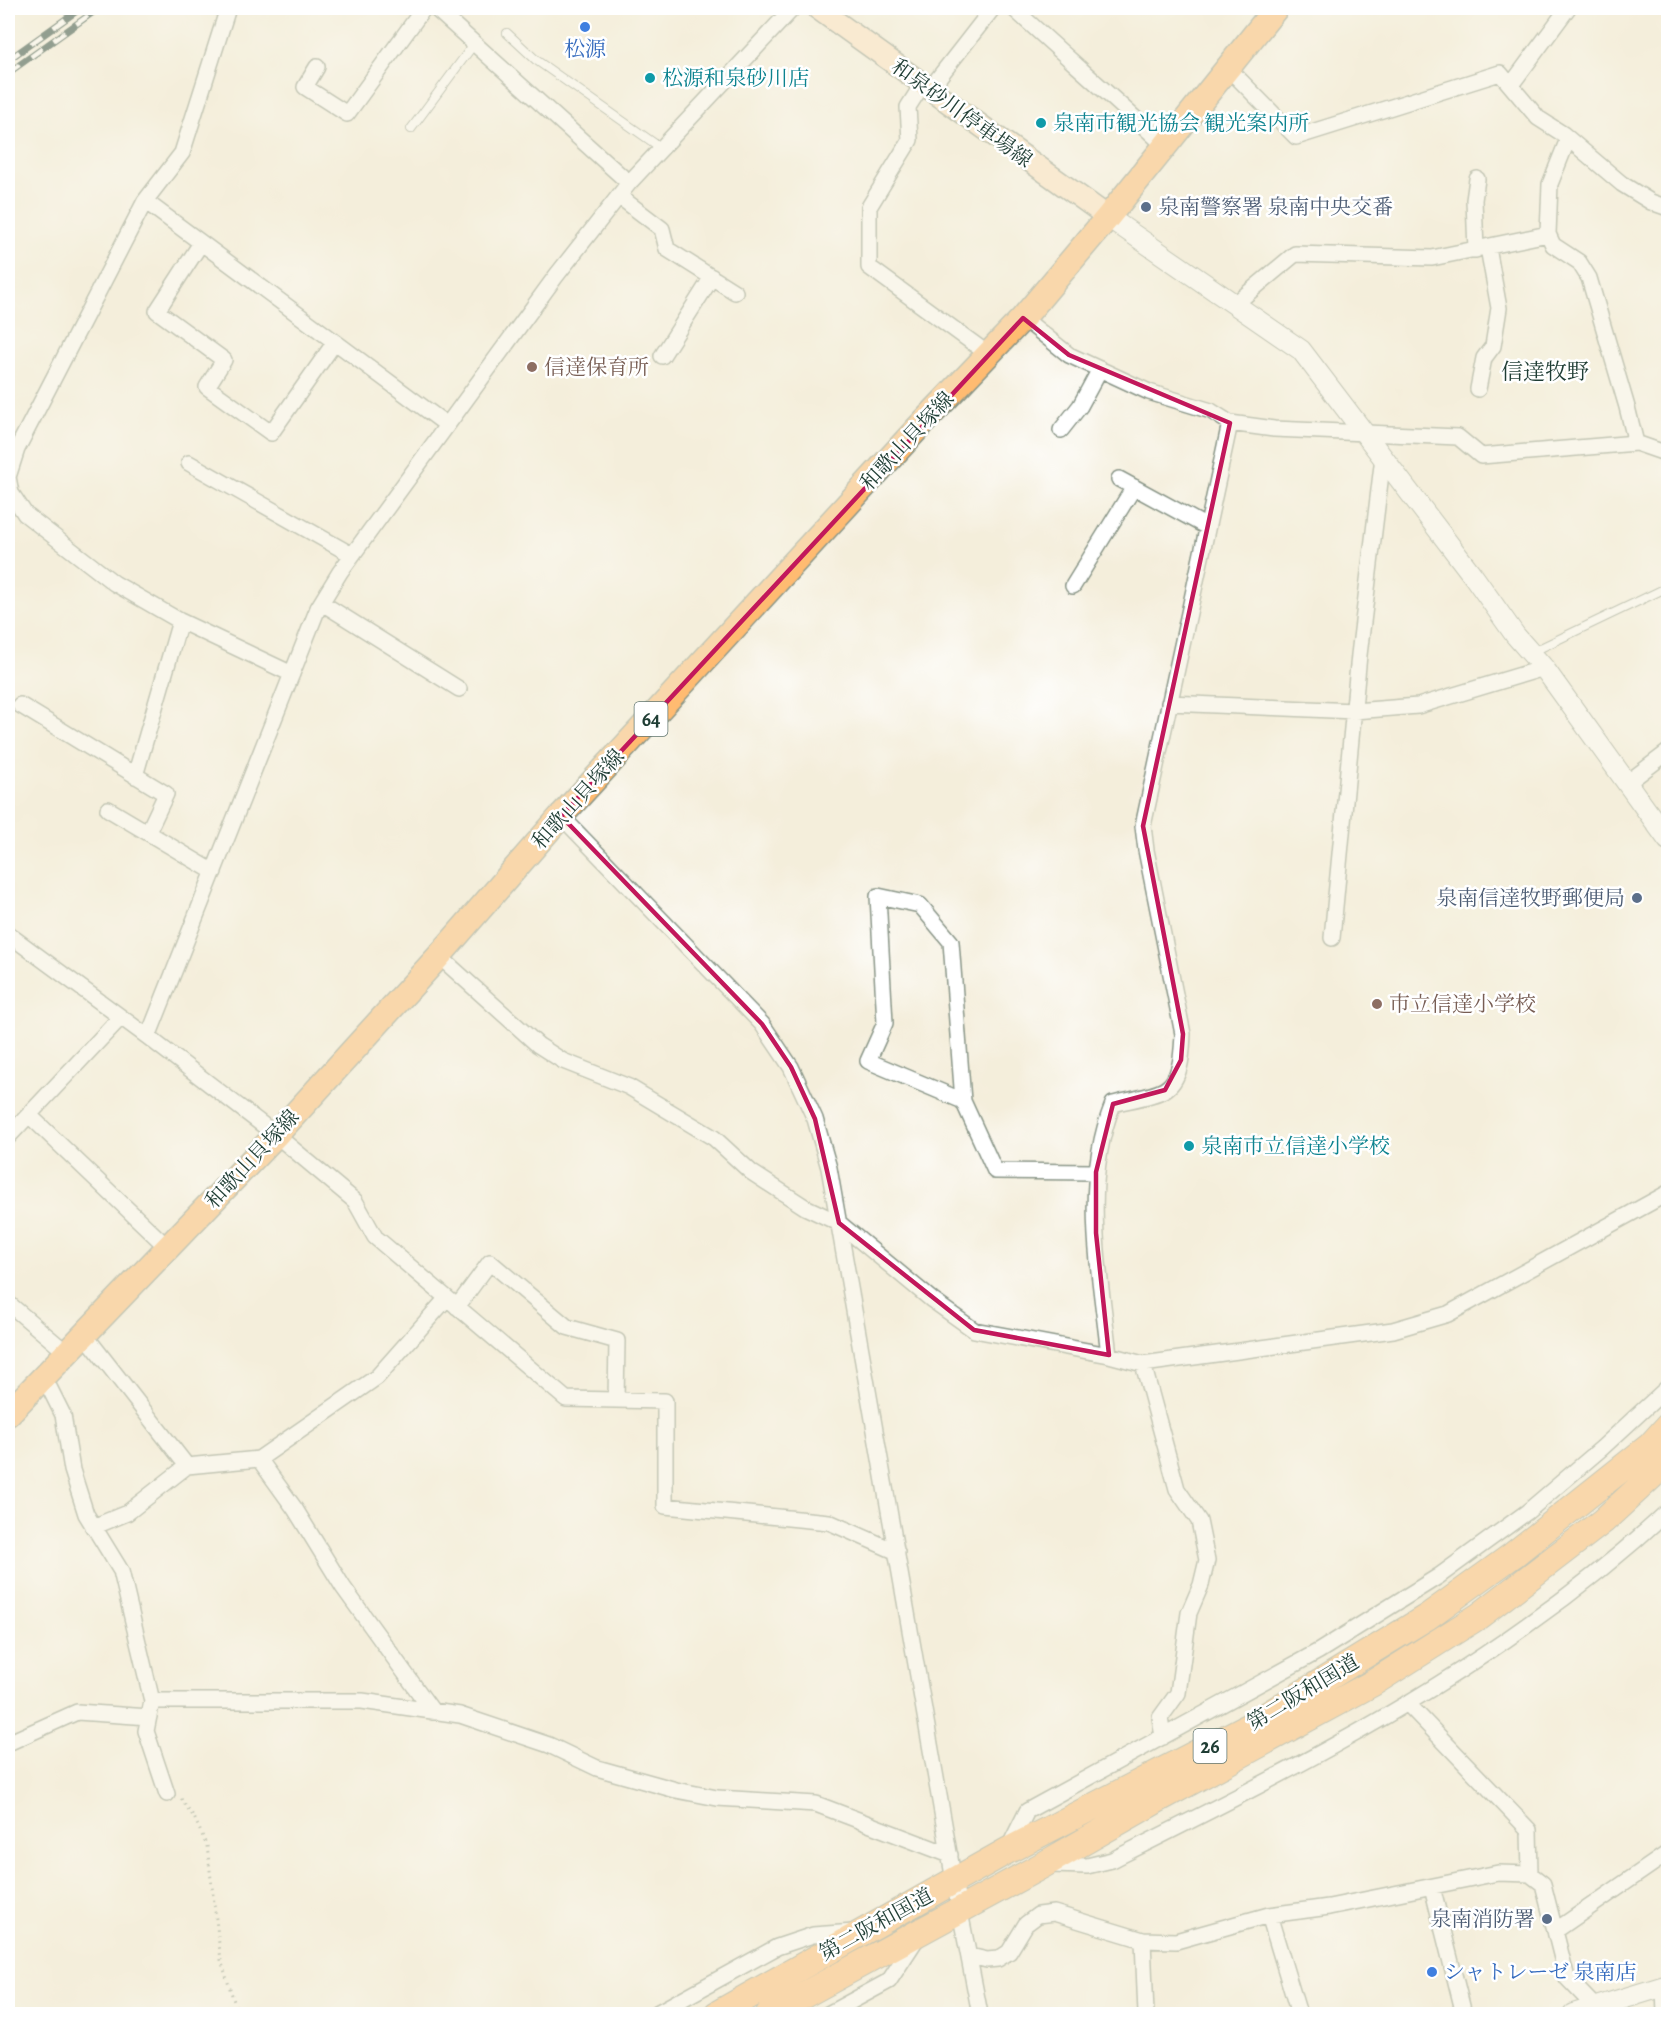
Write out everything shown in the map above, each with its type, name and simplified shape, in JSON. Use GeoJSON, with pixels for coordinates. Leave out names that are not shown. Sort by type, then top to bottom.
{"type":"FeatureCollection","features":[{"type":"Feature","properties":{"kind":"highway","name":"第二阪和国道"},"geometry":{"type":"LineString","coordinates":[[717,2014],[1007,1851],[1249,1726],[1427,1617],[1522,1548],[1650,1446],[1668,1426]]}},
{"type":"Feature","properties":{"kind":"highway","name":"第二阪和国道"},"geometry":{"type":"LineString","coordinates":[[769,2014],[1373,1683],[1479,1616],[1603,1521],[1668,1461]]}},
{"type":"Feature","properties":{"kind":"main road","name":"和泉砂川停車場線"},"geometry":{"type":"LineString","coordinates":[[817,8],[1108,217]]}},
{"type":"Feature","properties":{"kind":"main road","name":"和歌山貝塚線"},"geometry":{"type":"LineString","coordinates":[[8,1414],[276,1135],[439,956],[561,816],[916,430],[1023,318],[1108,217],[1276,8]]}},
{"type":"Feature","properties":{"kind":"street"},"geometry":{"type":"LineString","coordinates":[[228,8],[182,153],[144,201],[16,449],[8,477],[11,493],[25,514],[114,583],[180,621],[292,674]]}},
{"type":"Feature","properties":{"kind":"street"},"geometry":{"type":"LineString","coordinates":[[317,67],[305,87],[347,114],[424,8]]}},
{"type":"Feature","properties":{"kind":"street"},"geometry":{"type":"LineString","coordinates":[[435,8],[629,183]]}},
{"type":"Feature","properties":{"kind":"street"},"geometry":{"type":"LineString","coordinates":[[148,1037],[322,603],[352,555],[556,276],[629,183],[793,8]]}},
{"type":"Feature","properties":{"kind":"street"},"geometry":{"type":"LineString","coordinates":[[988,354],[868,267],[869,207],[910,140],[908,107],[993,8]]}},
{"type":"Feature","properties":{"kind":"street"},"geometry":{"type":"LineString","coordinates":[[1013,8],[1165,146]]}},
{"type":"Feature","properties":{"kind":"street"},"geometry":{"type":"LineString","coordinates":[[1511,85],[1568,8]]}},
{"type":"Feature","properties":{"kind":"street"},"geometry":{"type":"LineString","coordinates":[[1228,68],[1296,137],[1500,74],[1538,118],[1568,139],[1622,184],[1651,202],[1668,208]]}},
{"type":"Feature","properties":{"kind":"street"},"geometry":{"type":"LineString","coordinates":[[1568,139],[1550,184],[1548,234],[1553,244],[1579,262],[1589,278],[1628,407],[1636,443]]}},
{"type":"Feature","properties":{"kind":"street"},"geometry":{"type":"LineString","coordinates":[[1478,179],[1474,200],[1482,249],[1499,308],[1493,346],[1484,358],[1478,389]]}},
{"type":"Feature","properties":{"kind":"street"},"geometry":{"type":"LineString","coordinates":[[620,197],[662,229],[667,249],[735,292]]}},
{"type":"Feature","properties":{"kind":"street"},"geometry":{"type":"LineString","coordinates":[[144,201],[447,425]]}},
{"type":"Feature","properties":{"kind":"street"},"geometry":{"type":"LineString","coordinates":[[1108,217],[1301,350],[1474,576],[1515,635],[1544,668],[1668,840]]}},
{"type":"Feature","properties":{"kind":"street"},"geometry":{"type":"LineString","coordinates":[[1235,304],[1295,254],[1432,258],[1548,234]]}},
{"type":"Feature","properties":{"kind":"street"},"geometry":{"type":"LineString","coordinates":[[201,243],[157,311],[224,360],[207,387],[271,433],[335,342]]}},
{"type":"Feature","properties":{"kind":"street"},"geometry":{"type":"LineString","coordinates":[[662,356],[712,277]]}},
{"type":"Feature","properties":{"kind":"street"},"geometry":{"type":"LineString","coordinates":[[1023,318],[1069,355],[1149,392],[1211,411],[1230,423],[1274,429],[1458,437],[1481,456],[1636,443],[1662,452],[1668,450]]}},
{"type":"Feature","properties":{"kind":"street"},"geometry":{"type":"LineString","coordinates":[[1061,430],[1080,406],[1100,369]]}},
{"type":"Feature","properties":{"kind":"street"},"geometry":{"type":"LineString","coordinates":[[1109,1355],[1096,1233],[1096,1172],[1106,1123],[1113,1104],[1165,1090],[1174,1080],[1181,1060],[1183,1034],[1143,826],[1230,423]]}},
{"type":"Feature","properties":{"kind":"street"},"geometry":{"type":"LineString","coordinates":[[1332,938],[1354,711],[1383,457]]}},
{"type":"Feature","properties":{"kind":"street"},"geometry":{"type":"LineString","coordinates":[[189,463],[352,555]]}},
{"type":"Feature","properties":{"kind":"street"},"geometry":{"type":"LineString","coordinates":[[1119,479],[1207,527]]}},
{"type":"Feature","properties":{"kind":"street"},"geometry":{"type":"LineString","coordinates":[[1073,586],[1134,487]]}},
{"type":"Feature","properties":{"kind":"street"},"geometry":{"type":"LineString","coordinates":[[322,603],[459,689]]}},
{"type":"Feature","properties":{"kind":"street"},"geometry":{"type":"LineString","coordinates":[[135,776],[180,621]]}},
{"type":"Feature","properties":{"kind":"street"},"geometry":{"type":"LineString","coordinates":[[1169,703],[1354,711],[1418,706],[1544,668]]}},
{"type":"Feature","properties":{"kind":"street"},"geometry":{"type":"LineString","coordinates":[[20,705],[166,794],[148,832]]}},
{"type":"Feature","properties":{"kind":"street"},"geometry":{"type":"LineString","coordinates":[[1627,783],[1668,752]]}},
{"type":"Feature","properties":{"kind":"street"},"geometry":{"type":"LineString","coordinates":[[108,809],[213,872]]}},
{"type":"Feature","properties":{"kind":"street"},"geometry":{"type":"LineString","coordinates":[[561,816],[762,1024],[790,1067],[815,1119],[829,1168],[954,1881],[980,2014]]}},
{"type":"Feature","properties":{"kind":"street"},"geometry":{"type":"LineString","coordinates":[[963,1101],[868,1060],[885,1023],[878,896],[920,904],[951,942],[963,1101],[995,1171],[1096,1172]]}},
{"type":"Feature","properties":{"kind":"street"},"geometry":{"type":"LineString","coordinates":[[8,934],[276,1135],[355,1201],[375,1237],[566,1399],[665,1401],[665,1506],[829,1522],[897,1552]]}},
{"type":"Feature","properties":{"kind":"street"},"geometry":{"type":"LineString","coordinates":[[439,956],[490,1004],[547,1051],[563,1061],[629,1087],[714,1138],[751,1172],[805,1207],[839,1223],[932,1300],[974,1330],[1109,1355],[1143,1364],[1393,1330],[1448,1314],[1668,1193]]}},
{"type":"Feature","properties":{"kind":"street"},"geometry":{"type":"LineString","coordinates":[[8,1137],[121,1017]]}},
{"type":"Feature","properties":{"kind":"street"},"geometry":{"type":"LineString","coordinates":[[29,1115],[168,1248]]}},
{"type":"Feature","properties":{"kind":"street"},"geometry":{"type":"LineString","coordinates":[[93,1527],[127,1513],[187,1466],[259,1460],[377,1377],[490,1262],[567,1327],[617,1341],[616,1400]]}},
{"type":"Feature","properties":{"kind":"street"},"geometry":{"type":"LineString","coordinates":[[8,1303],[67,1353]]}},
{"type":"Feature","properties":{"kind":"street"},"geometry":{"type":"LineString","coordinates":[[85,1335],[187,1466]]}},
{"type":"Feature","properties":{"kind":"street"},"geometry":{"type":"LineString","coordinates":[[1143,1364],[1177,1489],[1199,1521],[1207,1560],[1201,1585],[1189,1613],[1178,1693],[1160,1718],[1163,1737]]}},
{"type":"Feature","properties":{"kind":"street"},"geometry":{"type":"LineString","coordinates":[[44,1377],[63,1415],[72,1470],[86,1514],[121,1571],[152,1701],[146,1731],[167,1794]]}},
{"type":"Feature","properties":{"kind":"street"},"geometry":{"type":"LineString","coordinates":[[1007,1851],[1027,1812],[1320,1651],[1439,1576],[1527,1512],[1602,1448],[1668,1387]]}},
{"type":"Feature","properties":{"kind":"street"},"geometry":{"type":"LineString","coordinates":[[259,1460],[295,1509],[343,1587],[433,1712]]}},
{"type":"Feature","properties":{"kind":"street"},"geometry":{"type":"LineString","coordinates":[[1043,1865],[1086,1866],[1112,1860],[1261,1785],[1407,1703],[1527,1626],[1627,1548],[1668,1511]]}},
{"type":"Feature","properties":{"kind":"street"},"geometry":{"type":"LineString","coordinates":[[152,1701],[362,1701],[460,1715],[549,1744],[597,1768],[676,1790],[717,1798],[816,1804],[950,1855]]}},
{"type":"Feature","properties":{"kind":"street"},"geometry":{"type":"LineString","coordinates":[[1407,1703],[1529,1830],[1530,1874]]}},
{"type":"Feature","properties":{"kind":"street"},"geometry":{"type":"LineString","coordinates":[[8,1743],[77,1712],[149,1717]]}},
{"type":"Feature","properties":{"kind":"street"},"geometry":{"type":"LineString","coordinates":[[1555,1931],[1668,1853]]}},
{"type":"Feature","properties":{"kind":"street"},"geometry":{"type":"LineString","coordinates":[[970,1956],[987,1960],[998,1959],[1010,1952],[1026,1924],[1038,1916],[1054,1913],[1143,1940],[1176,1941],[1269,1915],[1329,1907],[1498,1872],[1530,1874],[1543,1884],[1567,1978],[1595,2007]]}},
{"type":"Feature","properties":{"kind":"street"},"geometry":{"type":"LineString","coordinates":[[1432,1887],[1464,2014]]}},
{"type":"Feature","properties":{"kind":"street"},"geometry":{"type":"LineString","coordinates":[[1269,1915],[1299,2014]]}},
{"type":"Feature","properties":{"kind":"street"},"geometry":{"type":"LineString","coordinates":[[655,2014],[777,1947],[813,1935],[863,1931]]}},
{"type":"Feature","properties":{"kind":"street"},"geometry":{"type":"LineString","coordinates":[[828,2014],[889,1981],[920,1933]]}},
{"type":"Feature","properties":{"kind":"street"},"geometry":{"type":"LineString","coordinates":[[1143,1940],[1146,2014]]}},
{"type":"Feature","properties":{"kind":"street"},"geometry":{"type":"LineString","coordinates":[[1573,2014],[1666,1986],[1665,2014]]}},
{"type":"Feature","properties":{"kind":"lane"},"geometry":{"type":"LineString","coordinates":[[507,33],[536,60],[661,148]]}},
{"type":"Feature","properties":{"kind":"lane"},"geometry":{"type":"LineString","coordinates":[[411,129],[474,44]]}},
{"type":"Feature","properties":{"kind":"lane"},"geometry":{"type":"LineString","coordinates":[[1530,653],[1668,586]]}},
{"type":"Feature","properties":{"kind":"path"},"geometry":{"type":"LineString","coordinates":[[159,1772],[194,1817],[207,1846],[221,1960],[238,2014]]}},
{"type":"Feature","properties":{"kind":"highlighted area"},"geometry":{"type":"Polygon","coordinates":[[[1023,318],[1069,355],[1230,423],[1143,826],[1183,1034],[1181,1060],[1165,1090],[1113,1104],[1096,1172],[1096,1233],[1109,1355],[974,1330],[839,1223],[815,1119],[791,1067],[762,1024],[561,816],[1023,318]]]}},
{"type":"Feature","properties":{"kind":"railway"},"geometry":{"type":"LineString","coordinates":[[8,60],[81,8]]}},
{"type":"Feature","properties":{"kind":"railway"},"geometry":{"type":"LineString","coordinates":[[8,73],[99,8]]}},
{"type":"Feature","properties":{"kind":"place","name":"松源"},"geometry":{"type":"Point","coordinates":[585,27]}},
{"type":"Feature","properties":{"kind":"place","name":"松源和泉砂川店"},"geometry":{"type":"Point","coordinates":[650,78]}},
{"type":"Feature","properties":{"kind":"place","name":"泉南市観光協会 観光案内所"},"geometry":{"type":"Point","coordinates":[1041,123]}},
{"type":"Feature","properties":{"kind":"place","name":"泉南警察署 泉南中央交番"},"geometry":{"type":"Point","coordinates":[1146,207]}},
{"type":"Feature","properties":{"kind":"place","name":"信達保育所"},"geometry":{"type":"Point","coordinates":[532,367]}},
{"type":"Feature","properties":{"kind":"place","name":"泉南信達牧野郵便局"},"geometry":{"type":"Point","coordinates":[1637,898]}},
{"type":"Feature","properties":{"kind":"place","name":"市立信達小学校"},"geometry":{"type":"Point","coordinates":[1377,1004]}},
{"type":"Feature","properties":{"kind":"place","name":"泉南市立信達小学校"},"geometry":{"type":"Point","coordinates":[1189,1146]}},
{"type":"Feature","properties":{"kind":"place","name":"泉南消防署"},"geometry":{"type":"Point","coordinates":[1547,1919]}},
{"type":"Feature","properties":{"kind":"place","name":"シャトレーゼ 泉南店"},"geometry":{"type":"Point","coordinates":[1432,1972]}},
{"type":"Feature","properties":{"kind":"district","name":"信達牧野"},"geometry":{"type":"Point","coordinates":[1545,371]}}]}
